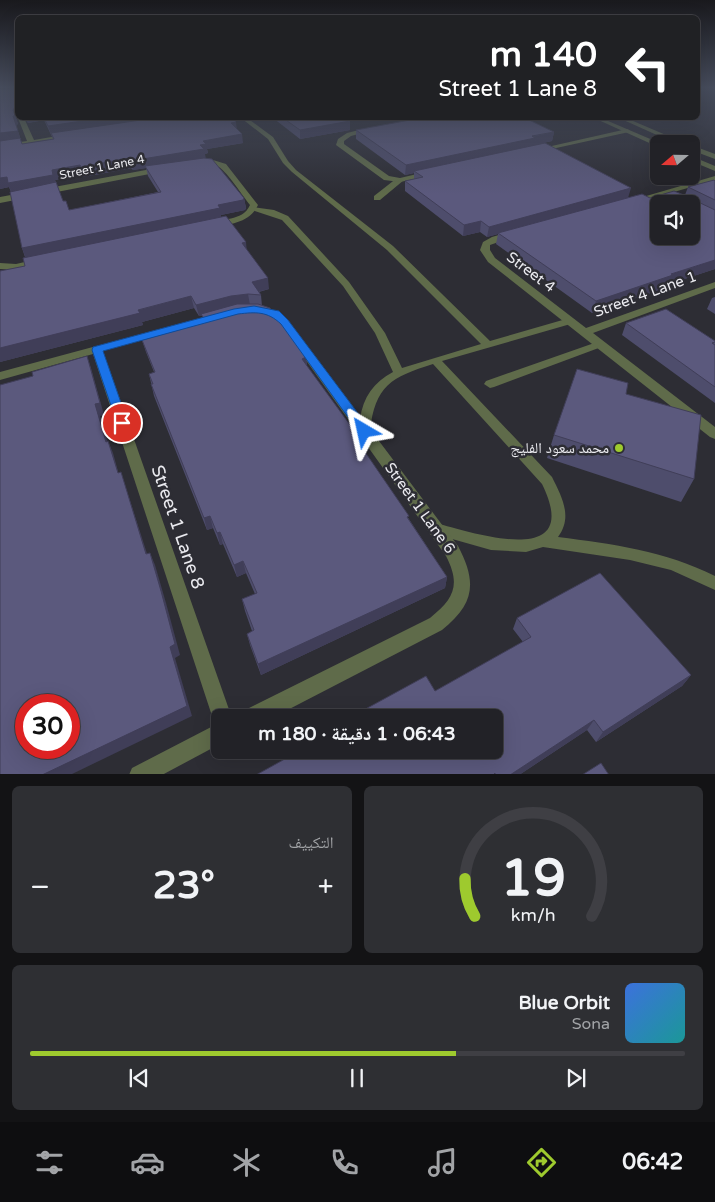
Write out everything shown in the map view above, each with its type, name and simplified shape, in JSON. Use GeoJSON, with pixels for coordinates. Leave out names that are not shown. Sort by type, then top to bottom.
{"type":"FeatureCollection","features":[{"type":"Feature","properties":{"kind":"street"},"geometry":{"type":"LineString","coordinates":[[23,123],[31,142]]}},
{"type":"Feature","properties":{"kind":"street"},"geometry":{"type":"LineString","coordinates":[[609,123],[650,140]]}},
{"type":"Feature","properties":{"kind":"street"},"geometry":{"type":"LineString","coordinates":[[634,123],[663,135]]}},
{"type":"Feature","properties":{"kind":"street"},"geometry":{"type":"LineString","coordinates":[[380,127],[345,135],[340,140],[340,145],[380,174],[400,180],[436,172]]}},
{"type":"Feature","properties":{"kind":"street"},"geometry":{"type":"LineString","coordinates":[[529,152],[628,131]]}},
{"type":"Feature","properties":{"kind":"street"},"geometry":{"type":"LineString","coordinates":[[0,147],[68,136]]}},
{"type":"Feature","properties":{"kind":"street"},"geometry":{"type":"LineString","coordinates":[[558,140],[567,144]]}},
{"type":"Feature","properties":{"kind":"street"},"geometry":{"type":"LineString","coordinates":[[700,151],[715,157]]}},
{"type":"Feature","properties":{"kind":"street"},"geometry":{"type":"LineString","coordinates":[[187,164],[213,162],[223,166],[254,205],[253,209],[243,218],[201,227]]}},
{"type":"Feature","properties":{"kind":"street"},"geometry":{"type":"LineString","coordinates":[[628,203],[713,178],[713,168],[700,162]]}},
{"type":"Feature","properties":{"kind":"street","name":"Street 1 Lane 4"},"geometry":{"type":"LineString","coordinates":[[0,200],[168,168]]}},
{"type":"Feature","properties":{"kind":"street"},"geometry":{"type":"LineString","coordinates":[[666,192],[671,195]]}},
{"type":"Feature","properties":{"kind":"street","name":"Street 4"},"geometry":{"type":"LineString","coordinates":[[524,231],[490,241],[485,247],[486,254],[495,263],[715,434]]}},
{"type":"Feature","properties":{"kind":"street"},"geometry":{"type":"LineString","coordinates":[[0,266],[16,267],[50,260]]}},
{"type":"Feature","properties":{"kind":"street","name":"Street 4 Lane 1"},"geometry":{"type":"LineString","coordinates":[[585,332],[715,285]]}},
{"type":"Feature","properties":{"kind":"street","name":"Street 1 Lane 6"},"geometry":{"type":"LineString","coordinates":[[246,310],[269,311],[280,317],[436,528],[458,561],[464,580],[459,601],[446,618],[426,630],[268,709]]}},
{"type":"Feature","properties":{"kind":"street"},"geometry":{"type":"LineString","coordinates":[[0,376],[232,313]]}},
{"type":"Feature","properties":{"kind":"street","name":"Street 1 Lane 8"},"geometry":{"type":"LineString","coordinates":[[97,350],[219,709]]}},
{"type":"Feature","properties":{"kind":"street"},"geometry":{"type":"LineString","coordinates":[[139,774],[211,738]]}},
{"type":"Feature","properties":{"kind":"lane"},"geometry":{"type":"LineString","coordinates":[[251,123],[274,141],[282,157],[294,171],[387,246],[488,345]]}},
{"type":"Feature","properties":{"kind":"lane"},"geometry":{"type":"LineString","coordinates":[[376,198],[400,180]]}},
{"type":"Feature","properties":{"kind":"lane"},"geometry":{"type":"LineString","coordinates":[[253,209],[271,212],[285,218],[346,284],[380,333],[399,373]]}},
{"type":"Feature","properties":{"kind":"lane"},"geometry":{"type":"LineString","coordinates":[[364,431],[365,417],[372,396],[383,383],[399,373],[435,360],[570,321]]}},
{"type":"Feature","properties":{"kind":"lane"},"geometry":{"type":"LineString","coordinates":[[490,384],[600,344]]}},
{"type":"Feature","properties":{"kind":"lane"},"geometry":{"type":"LineString","coordinates":[[435,360],[536,467],[555,493],[562,517],[559,527],[552,535],[540,541],[518,546],[492,544],[436,528]]}},
{"type":"Feature","properties":{"kind":"lane"},"geometry":{"type":"LineString","coordinates":[[540,541],[630,552],[682,566],[715,583]]}},
{"type":"Feature","properties":{"kind":"building"},"geometry":{"type":"Polygon","coordinates":[[[0,123],[15,123],[18,131],[0,133],[0,123]]]}},
{"type":"Feature","properties":{"kind":"building"},"geometry":{"type":"Polygon","coordinates":[[[47,123],[68,123],[48,126],[47,123]]]}},
{"type":"Feature","properties":{"kind":"building"},"geometry":{"type":"Polygon","coordinates":[[[119,123],[231,123],[242,134],[203,141],[206,144],[200,145],[204,149],[130,161],[129,158],[81,167],[80,165],[52,170],[53,175],[8,183],[7,177],[0,178],[0,141],[20,138],[22,144],[54,139],[51,133],[119,123]]]}},
{"type":"Feature","properties":{"kind":"building"},"geometry":{"type":"Polygon","coordinates":[[[290,123],[338,123],[300,130],[290,123]]]}},
{"type":"Feature","properties":{"kind":"building"},"geometry":{"type":"Polygon","coordinates":[[[393,123],[536,123],[554,132],[532,136],[535,138],[406,165],[356,130],[393,123]]]}},
{"type":"Feature","properties":{"kind":"building"},"geometry":{"type":"Polygon","coordinates":[[[545,143],[631,188],[489,227],[481,221],[464,225],[405,181],[423,177],[414,171],[545,143]]]}},
{"type":"Feature","properties":{"kind":"building"},"geometry":{"type":"Polygon","coordinates":[[[204,158],[212,159],[244,198],[243,200],[218,205],[220,208],[22,248],[10,192],[56,182],[63,201],[66,201],[69,210],[161,192],[145,166],[204,158]]]}},
{"type":"Feature","properties":{"kind":"building"},"geometry":{"type":"Polygon","coordinates":[[[715,181],[715,200],[688,187],[715,181]]]}},
{"type":"Feature","properties":{"kind":"building"},"geometry":{"type":"Polygon","coordinates":[[[674,191],[684,195],[660,195],[674,191]]]}},
{"type":"Feature","properties":{"kind":"building"},"geometry":{"type":"Polygon","coordinates":[[[642,194],[650,198],[650,245],[700,245],[700,203],[715,210],[715,260],[596,301],[498,233],[642,194]]]}},
{"type":"Feature","properties":{"kind":"building"},"geometry":{"type":"Polygon","coordinates":[[[226,216],[246,242],[242,243],[268,278],[252,282],[261,295],[231,296],[196,305],[191,296],[138,310],[140,313],[0,348],[0,271],[25,266],[23,258],[226,216]]]}},
{"type":"Feature","properties":{"kind":"building"},"geometry":{"type":"Polygon","coordinates":[[[237,304],[258,304],[270,308],[306,357],[302,359],[353,429],[350,430],[409,516],[407,517],[447,577],[258,664],[247,634],[254,630],[242,599],[257,593],[243,561],[234,565],[220,532],[217,533],[210,516],[204,518],[151,384],[153,384],[149,374],[155,372],[142,340],[206,322],[201,314],[237,304]]]}},
{"type":"Feature","properties":{"kind":"building"},"geometry":{"type":"Polygon","coordinates":[[[666,309],[715,341],[712,343],[715,345],[715,387],[626,323],[666,309]]]}},
{"type":"Feature","properties":{"kind":"building"},"geometry":{"type":"Polygon","coordinates":[[[87,356],[100,403],[95,404],[106,442],[108,441],[118,473],[121,472],[146,554],[150,553],[161,591],[175,644],[170,647],[187,706],[80,757],[80,694],[15,694],[15,759],[76,759],[44,774],[0,774],[0,385],[33,376],[32,372],[87,356]]]}},
{"type":"Feature","properties":{"kind":"building"},"geometry":{"type":"Polygon","coordinates":[[[577,369],[628,383],[626,394],[701,415],[694,479],[554,435],[577,369]]]}},
{"type":"Feature","properties":{"kind":"building"},"geometry":{"type":"Polygon","coordinates":[[[600,573],[691,675],[603,732],[594,720],[512,774],[258,774],[285,759],[503,759],[503,709],[366,709],[426,676],[435,691],[531,637],[517,618],[600,573]]]}},
{"type":"Feature","properties":{"kind":"building"},"geometry":{"type":"Polygon","coordinates":[[[601,763],[608,774],[584,774],[601,763]]]}},
{"type":"Feature","properties":{"kind":"place","name":"محمد سعود الفليج"},"geometry":{"type":"Point","coordinates":[619,448]}},
{"type":"Feature","properties":{"kind":"route"},"geometry":{"type":"LineString","coordinates":[[122,423],[97,350],[237,311],[254,309],[269,311],[280,317],[364,431]]}}]}
